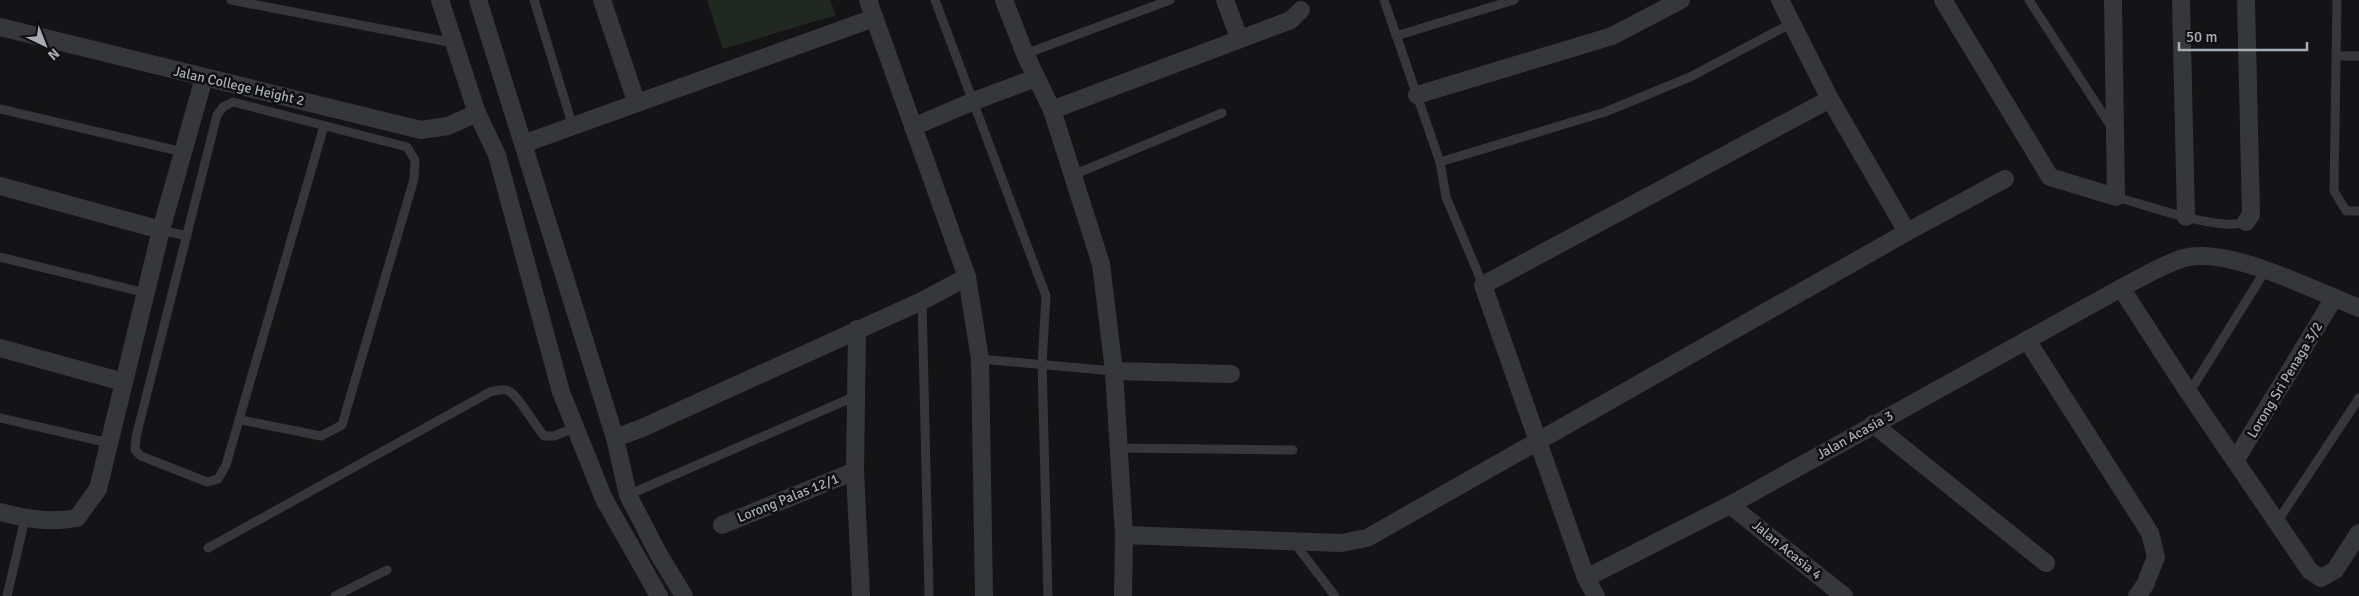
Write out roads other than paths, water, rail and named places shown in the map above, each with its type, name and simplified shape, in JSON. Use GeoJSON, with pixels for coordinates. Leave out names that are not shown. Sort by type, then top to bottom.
{"type":"FeatureCollection","features":[{"type":"Feature","properties":{"kind":"street"},"geometry":{"type":"LineString","coordinates":[[440,0],[477,114],[497,155],[560,392],[604,499],[659,596]]}},
{"type":"Feature","properties":{"kind":"street"},"geometry":{"type":"LineString","coordinates":[[478,0],[615,438],[628,495],[659,555],[684,596]]}},
{"type":"Feature","properties":{"kind":"street"},"geometry":{"type":"LineString","coordinates":[[602,0],[636,101]]}},
{"type":"Feature","properties":{"kind":"street"},"geometry":{"type":"LineString","coordinates":[[868,0],[967,277],[980,359],[984,596]]}},
{"type":"Feature","properties":{"kind":"street"},"geometry":{"type":"LineString","coordinates":[[1004,0],[1025,54],[1052,110],[1101,264],[1114,371],[1124,535],[1123,596]]}},
{"type":"Feature","properties":{"kind":"street"},"geometry":{"type":"LineString","coordinates":[[1225,0],[1239,38]]}},
{"type":"Feature","properties":{"kind":"street"},"geometry":{"type":"LineString","coordinates":[[1417,95],[1612,36],[1682,0]]}},
{"type":"Feature","properties":{"kind":"street"},"geometry":{"type":"LineString","coordinates":[[1780,0],[1830,99],[1907,232]]}},
{"type":"Feature","properties":{"kind":"street"},"geometry":{"type":"LineString","coordinates":[[1950,2],[2050,177],[2116,197],[2112,0]]}},
{"type":"Feature","properties":{"kind":"street"},"geometry":{"type":"LineString","coordinates":[[2181,0],[2186,217]]}},
{"type":"Feature","properties":{"kind":"street"},"geometry":{"type":"LineString","coordinates":[[2246,0],[2251,215],[2246,222]]}},
{"type":"Feature","properties":{"kind":"street"},"geometry":{"type":"LineString","coordinates":[[1052,110],[1291,20],[1300,5]]}},
{"type":"Feature","properties":{"kind":"street"},"geometry":{"type":"LineString","coordinates":[[523,144],[573,127],[636,101],[874,18]]}},
{"type":"Feature","properties":{"kind":"street","name":"Jalan College Height 2"},"geometry":{"type":"LineString","coordinates":[[0,27],[421,130],[448,126],[477,114]]}},
{"type":"Feature","properties":{"kind":"street"},"geometry":{"type":"LineString","coordinates":[[0,512],[25,519],[57,522],[77,518],[98,489],[161,230],[204,78]]}},
{"type":"Feature","properties":{"kind":"street"},"geometry":{"type":"LineString","coordinates":[[913,127],[974,101],[1036,78]]}},
{"type":"Feature","properties":{"kind":"street"},"geometry":{"type":"LineString","coordinates":[[1596,596],[1586,578],[1483,285],[1830,99]]}},
{"type":"Feature","properties":{"kind":"street"},"geometry":{"type":"LineString","coordinates":[[1124,535],[1341,543],[1367,538],[1907,232],[2005,179]]}},
{"type":"Feature","properties":{"kind":"street"},"geometry":{"type":"LineString","coordinates":[[0,186],[161,230]]}},
{"type":"Feature","properties":{"kind":"street","name":"Jalan Acasia 3"},"geometry":{"type":"LineString","coordinates":[[1586,578],[1730,505],[2121,288],[2183,258],[2209,255],[2265,271],[2359,308]]}},
{"type":"Feature","properties":{"kind":"street"},"geometry":{"type":"LineString","coordinates":[[615,438],[642,428],[922,301],[967,277]]}},
{"type":"Feature","properties":{"kind":"street"},"geometry":{"type":"LineString","coordinates":[[2121,288],[2189,393],[2310,570],[2321,578],[2335,570],[2359,533]]}},
{"type":"Feature","properties":{"kind":"street","name":"Lorong Sri Penaga 3/2"},"geometry":{"type":"LineString","coordinates":[[2235,461],[2334,298]]}},
{"type":"Feature","properties":{"kind":"street"},"geometry":{"type":"LineString","coordinates":[[857,329],[855,471],[861,596]]}},
{"type":"Feature","properties":{"kind":"street"},"geometry":{"type":"LineString","coordinates":[[2027,340],[2150,533],[2156,557],[2145,585],[2137,596]]}},
{"type":"Feature","properties":{"kind":"street"},"geometry":{"type":"LineString","coordinates":[[0,348],[123,382]]}},
{"type":"Feature","properties":{"kind":"street"},"geometry":{"type":"LineString","coordinates":[[1114,371],[1231,374]]}},
{"type":"Feature","properties":{"kind":"street"},"geometry":{"type":"LineString","coordinates":[[1873,424],[2046,563]]}},
{"type":"Feature","properties":{"kind":"street","name":"Lorong Palas 12/1"},"geometry":{"type":"LineString","coordinates":[[722,526],[855,471]]}},
{"type":"Feature","properties":{"kind":"street","name":"Jalan Acasia 4"},"geometry":{"type":"LineString","coordinates":[[1730,505],[1844,596]]}},
{"type":"Feature","properties":{"kind":"lane"},"geometry":{"type":"LineString","coordinates":[[231,0],[454,42]]}},
{"type":"Feature","properties":{"kind":"lane"},"geometry":{"type":"LineString","coordinates":[[534,0],[573,127]]}},
{"type":"Feature","properties":{"kind":"lane"},"geometry":{"type":"LineString","coordinates":[[935,0],[1046,296],[1042,363],[1048,596]]}},
{"type":"Feature","properties":{"kind":"lane"},"geometry":{"type":"LineString","coordinates":[[1025,54],[1170,0]]}},
{"type":"Feature","properties":{"kind":"lane"},"geometry":{"type":"LineString","coordinates":[[1384,0],[1440,162],[1446,197],[1483,285]]}},
{"type":"Feature","properties":{"kind":"lane"},"geometry":{"type":"LineString","coordinates":[[1396,36],[1514,0]]}},
{"type":"Feature","properties":{"kind":"lane"},"geometry":{"type":"LineString","coordinates":[[2029,0],[2115,133]]}},
{"type":"Feature","properties":{"kind":"lane"},"geometry":{"type":"LineString","coordinates":[[2337,0],[2334,191],[2346,211],[2359,211]]}},
{"type":"Feature","properties":{"kind":"lane"},"geometry":{"type":"LineString","coordinates":[[1440,162],[1606,112],[1690,77],[1792,24]]}},
{"type":"Feature","properties":{"kind":"lane"},"geometry":{"type":"LineString","coordinates":[[2336,56],[2359,56]]}},
{"type":"Feature","properties":{"kind":"lane"},"geometry":{"type":"LineString","coordinates":[[241,420],[321,436],[342,425],[414,179],[416,160],[407,147],[233,102],[223,107],[217,115],[136,437],[135,450],[141,456],[208,482],[218,479],[226,465],[241,420],[324,126]]}},
{"type":"Feature","properties":{"kind":"lane"},"geometry":{"type":"LineString","coordinates":[[0,109],[183,152]]}},
{"type":"Feature","properties":{"kind":"lane"},"geometry":{"type":"LineString","coordinates":[[1073,175],[1222,113]]}},
{"type":"Feature","properties":{"kind":"lane"},"geometry":{"type":"LineString","coordinates":[[2116,197],[2186,217],[2238,226],[2246,222]]}},
{"type":"Feature","properties":{"kind":"lane"},"geometry":{"type":"LineString","coordinates":[[161,230],[187,236]]}},
{"type":"Feature","properties":{"kind":"lane"},"geometry":{"type":"LineString","coordinates":[[0,257],[146,293]]}},
{"type":"Feature","properties":{"kind":"lane"},"geometry":{"type":"LineString","coordinates":[[2189,393],[2265,271]]}},
{"type":"Feature","properties":{"kind":"lane"},"geometry":{"type":"LineString","coordinates":[[922,301],[930,596]]}},
{"type":"Feature","properties":{"kind":"lane"},"geometry":{"type":"LineString","coordinates":[[980,359],[1042,363],[1114,371]]}},
{"type":"Feature","properties":{"kind":"lane"},"geometry":{"type":"LineString","coordinates":[[208,548],[490,392],[505,390],[514,394],[534,426],[544,436],[554,436],[574,428]]}},
{"type":"Feature","properties":{"kind":"lane"},"geometry":{"type":"LineString","coordinates":[[628,495],[856,396]]}},
{"type":"Feature","properties":{"kind":"lane"},"geometry":{"type":"LineString","coordinates":[[2277,522],[2359,398]]}},
{"type":"Feature","properties":{"kind":"lane"},"geometry":{"type":"LineString","coordinates":[[0,418],[109,443]]}},
{"type":"Feature","properties":{"kind":"lane"},"geometry":{"type":"LineString","coordinates":[[1118,448],[1293,450]]}},
{"type":"Feature","properties":{"kind":"lane"},"geometry":{"type":"LineString","coordinates":[[5,592],[25,519]]}},
{"type":"Feature","properties":{"kind":"lane"},"geometry":{"type":"LineString","coordinates":[[1292,541],[1335,596]]}},
{"type":"Feature","properties":{"kind":"lane"},"geometry":{"type":"LineString","coordinates":[[334,596],[387,570]]}}]}
